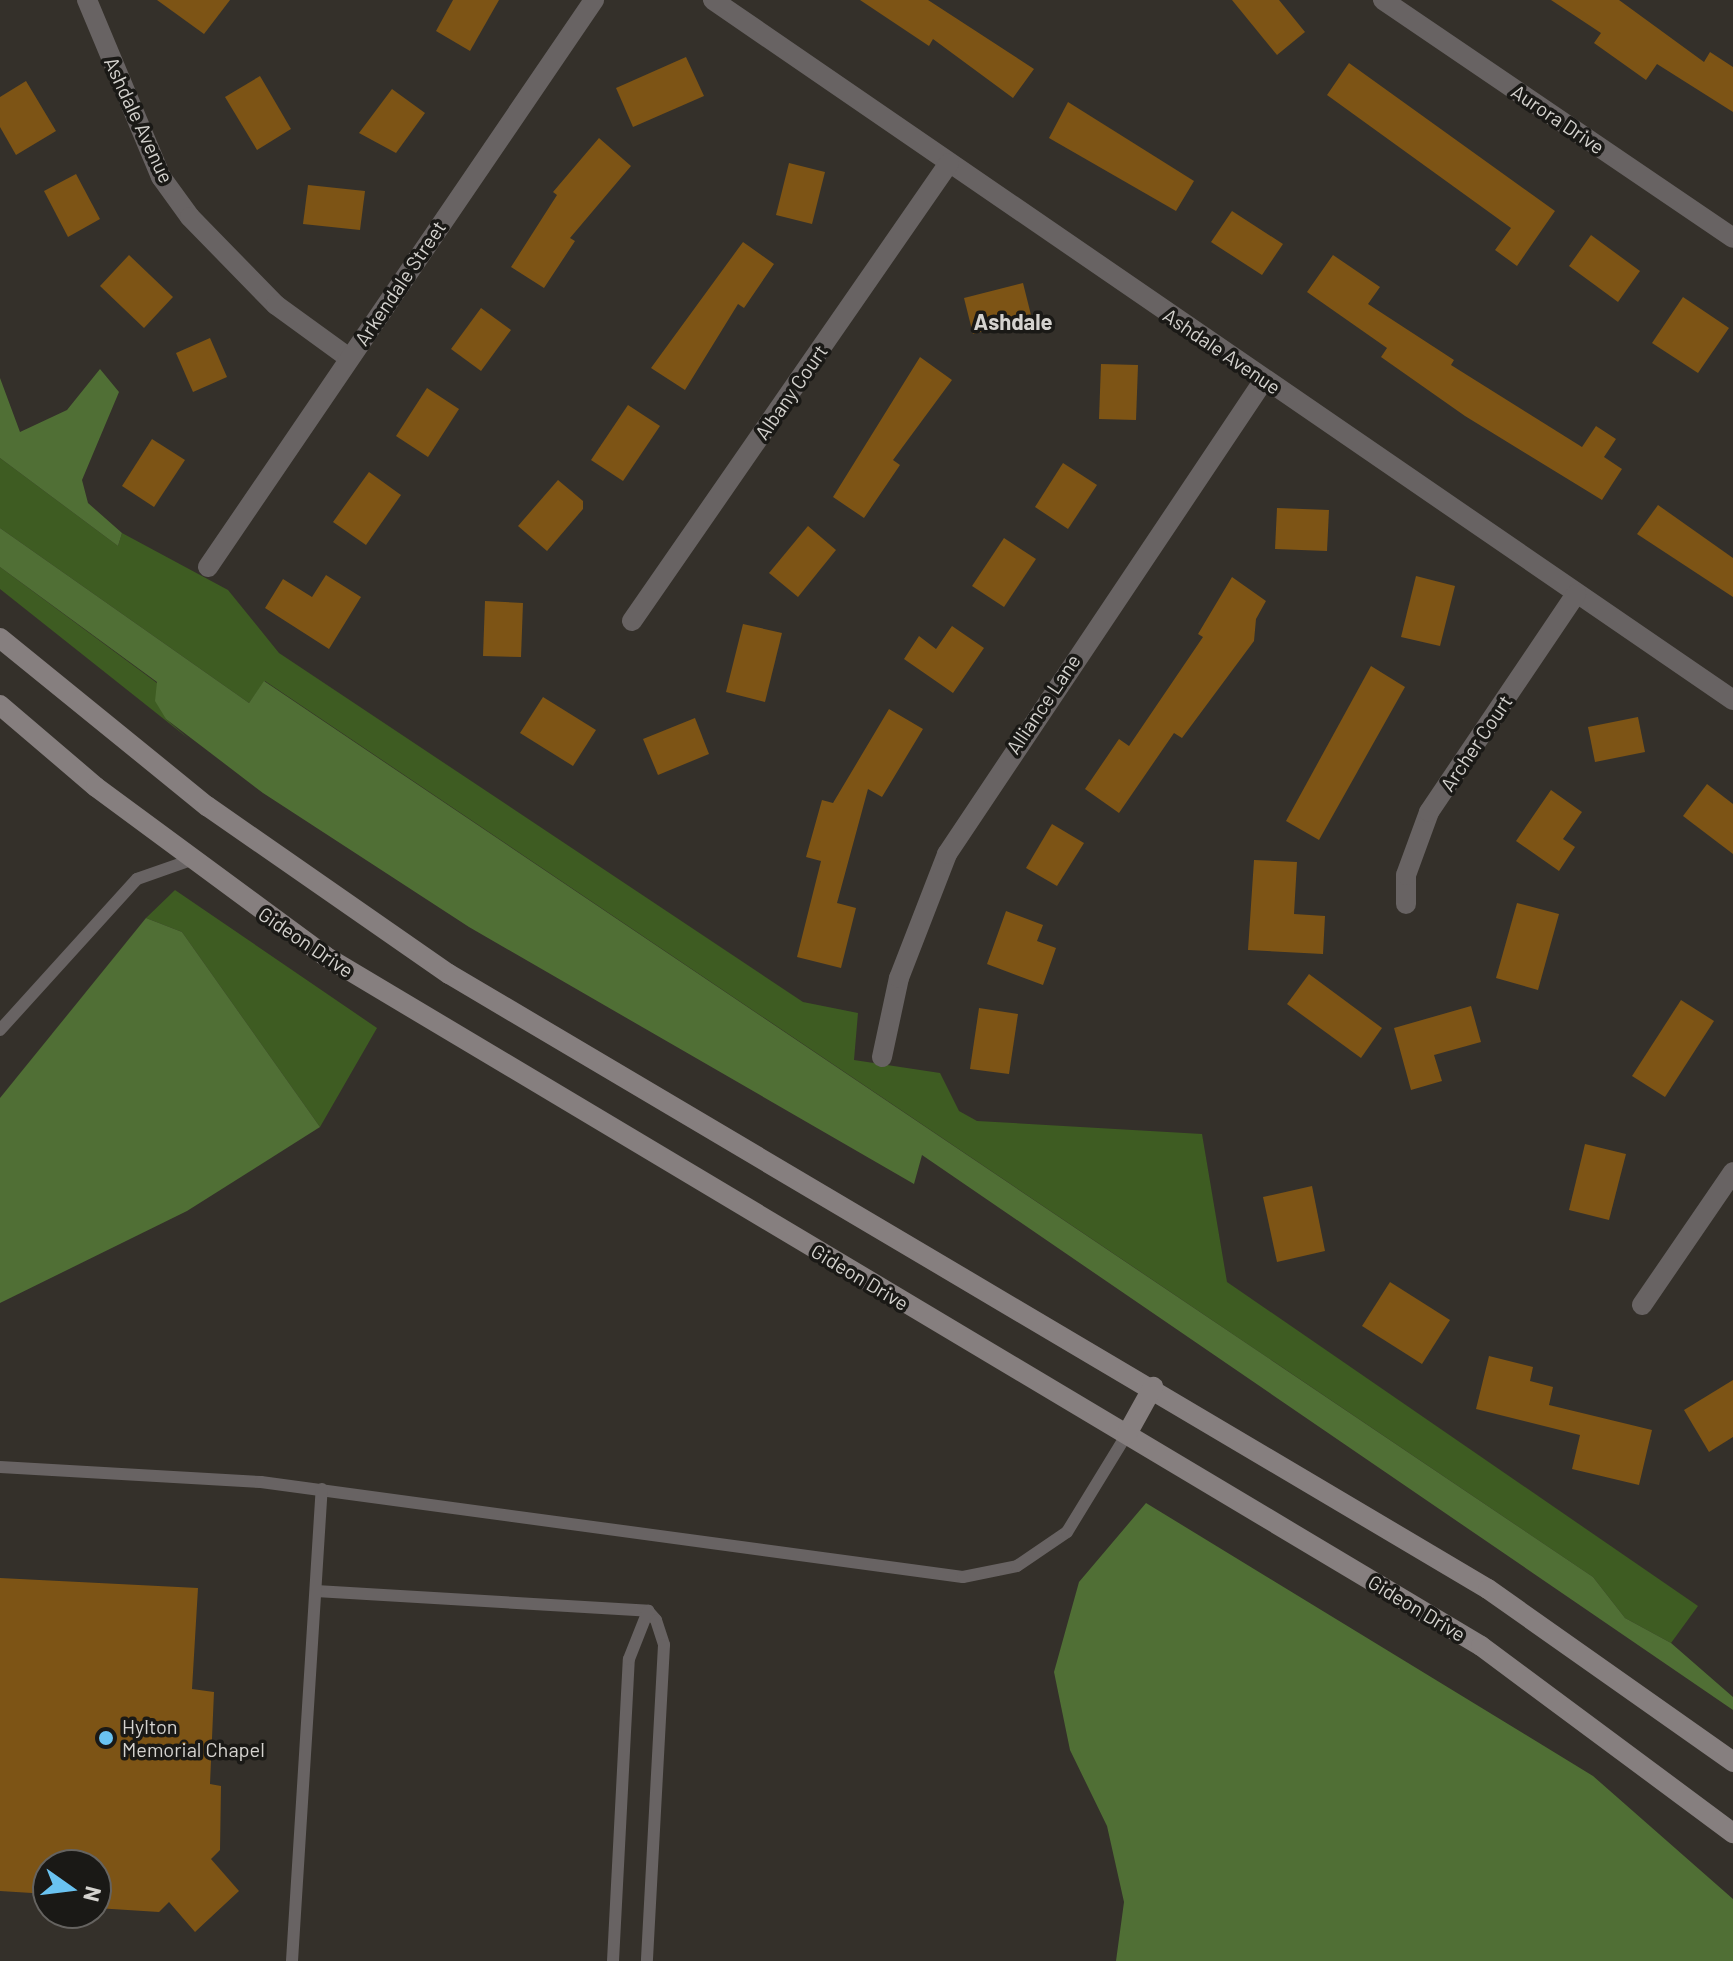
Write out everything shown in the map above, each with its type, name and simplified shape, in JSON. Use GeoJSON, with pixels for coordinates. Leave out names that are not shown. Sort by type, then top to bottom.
{"type":"FeatureCollection","features":[{"type":"Feature","properties":{"kind":"main road"},"geometry":{"type":"LineString","coordinates":[[0,638],[207,806],[449,974],[1153,1387],[1488,1589],[1733,1762]]}},
{"type":"Feature","properties":{"kind":"main road","name":"Gideon Drive"},"geometry":{"type":"LineString","coordinates":[[0,705],[191,860],[471,1049],[1481,1646],[1733,1833]]}},
{"type":"Feature","properties":{"kind":"main road"},"geometry":{"type":"LineString","coordinates":[[1127,1434],[1153,1387]]}},
{"type":"Feature","properties":{"kind":"street","name":"Ashdale Avenue"},"geometry":{"type":"LineString","coordinates":[[87,0],[161,177],[190,217],[276,305],[349,358]]}},
{"type":"Feature","properties":{"kind":"street","name":"Arkendale Street"},"geometry":{"type":"LineString","coordinates":[[208,567],[594,0]]}},
{"type":"Feature","properties":{"kind":"street","name":"Ashdale Avenue"},"geometry":{"type":"LineString","coordinates":[[713,0],[1733,700]]}},
{"type":"Feature","properties":{"kind":"street","name":"Aurora Drive"},"geometry":{"type":"LineString","coordinates":[[1383,0],[1733,238]]}},
{"type":"Feature","properties":{"kind":"street","name":"Albany Court"},"geometry":{"type":"LineString","coordinates":[[632,621],[949,163]]}},
{"type":"Feature","properties":{"kind":"street","name":"Alliance Lane"},"geometry":{"type":"LineString","coordinates":[[882,1057],[899,978],[947,854],[1264,380]]}},
{"type":"Feature","properties":{"kind":"street","name":"Archer Court"},"geometry":{"type":"LineString","coordinates":[[1406,904],[1406,875],[1429,812],[1576,594]]}},
{"type":"Feature","properties":{"kind":"street"},"geometry":{"type":"LineString","coordinates":[[1642,1305],[1733,1172]]}},
{"type":"Feature","properties":{"kind":"lane"},"geometry":{"type":"LineString","coordinates":[[0,1030],[141,876],[191,860]]}},
{"type":"Feature","properties":{"kind":"lane"},"geometry":{"type":"LineString","coordinates":[[0,1467],[322,1489],[963,1577],[1017,1566],[1067,1532],[1127,1434]]}},
{"type":"Feature","properties":{"kind":"lane"},"geometry":{"type":"LineString","coordinates":[[292,1961],[322,1489]]}},
{"type":"Feature","properties":{"kind":"lane"},"geometry":{"type":"LineString","coordinates":[[316,1591],[648,1611]]}},
{"type":"Feature","properties":{"kind":"lane"},"geometry":{"type":"LineString","coordinates":[[613,1961],[629,1659],[648,1611]]}},
{"type":"Feature","properties":{"kind":"lane"},"geometry":{"type":"LineString","coordinates":[[647,1961],[664,1645],[648,1611]]}},
{"type":"Feature","properties":{"kind":"green space"},"geometry":{"type":"Polygon","coordinates":[[[100,369],[119,392],[82,480],[88,503],[122,533],[118,546],[0,458],[0,378],[20,432],[67,410],[100,369]]]}},
{"type":"Feature","properties":{"kind":"green space"},"geometry":{"type":"Polygon","coordinates":[[[0,458],[118,546],[122,533],[228,590],[279,653],[803,1002],[858,1013],[854,1060],[940,1073],[959,1111],[977,1121],[1202,1134],[1227,1282],[1698,1606],[1671,1643],[1625,1618],[1593,1577],[265,681],[249,703],[0,528],[0,458]]]}},
{"type":"Feature","properties":{"kind":"green space"},"geometry":{"type":"Polygon","coordinates":[[[0,528],[249,703],[264,681],[1593,1577],[1625,1618],[1671,1643],[1733,1697],[1733,1710],[922,1155],[914,1184],[469,927],[263,793],[166,719],[155,701],[157,682],[0,567],[0,528]]]}},
{"type":"Feature","properties":{"kind":"green space"},"geometry":{"type":"Polygon","coordinates":[[[0,567],[157,683],[166,719],[189,739],[0,589],[0,567]]]}},
{"type":"Feature","properties":{"kind":"green space"},"geometry":{"type":"Polygon","coordinates":[[[175,890],[377,1028],[320,1127],[182,932],[146,918],[175,890]]]}},
{"type":"Feature","properties":{"kind":"green space"},"geometry":{"type":"Polygon","coordinates":[[[146,918],[182,932],[320,1127],[187,1211],[0,1303],[0,1098],[146,918]]]}},
{"type":"Feature","properties":{"kind":"green space"},"geometry":{"type":"Polygon","coordinates":[[[1146,1503],[1593,1776],[1733,1899],[1733,1961],[1116,1961],[1124,1902],[1107,1826],[1070,1750],[1054,1672],[1079,1582],[1146,1503]]]}},
{"type":"Feature","properties":{"kind":"building"},"geometry":{"type":"Polygon","coordinates":[[[157,0],[230,0],[204,34],[157,0]]]}},
{"type":"Feature","properties":{"kind":"building"},"geometry":{"type":"Polygon","coordinates":[[[453,0],[499,0],[470,51],[436,31],[453,0]]]}},
{"type":"Feature","properties":{"kind":"building"},"geometry":{"type":"Polygon","coordinates":[[[860,0],[928,0],[1034,69],[1013,98],[933,39],[929,46],[860,0]]]}},
{"type":"Feature","properties":{"kind":"building"},"geometry":{"type":"Polygon","coordinates":[[[1232,0],[1279,0],[1305,32],[1277,55],[1232,0]]]}},
{"type":"Feature","properties":{"kind":"building"},"geometry":{"type":"Polygon","coordinates":[[[1551,0],[1619,0],[1704,62],[1710,52],[1733,67],[1733,112],[1657,64],[1646,80],[1594,43],[1601,33],[1551,0]]]}},
{"type":"Feature","properties":{"kind":"building"},"geometry":{"type":"Polygon","coordinates":[[[686,57],[704,96],[633,127],[616,88],[686,57]]]}},
{"type":"Feature","properties":{"kind":"building"},"geometry":{"type":"Polygon","coordinates":[[[1349,63],[1555,211],[1517,266],[1495,250],[1511,228],[1327,95],[1349,63]]]}},
{"type":"Feature","properties":{"kind":"building"},"geometry":{"type":"Polygon","coordinates":[[[260,76],[291,129],[257,150],[225,97],[260,76]]]}},
{"type":"Feature","properties":{"kind":"building"},"geometry":{"type":"Polygon","coordinates":[[[26,81],[56,131],[16,155],[0,127],[0,97],[26,81]]]}},
{"type":"Feature","properties":{"kind":"building"},"geometry":{"type":"Polygon","coordinates":[[[392,89],[425,113],[396,153],[359,133],[392,89]]]}},
{"type":"Feature","properties":{"kind":"building"},"geometry":{"type":"Polygon","coordinates":[[[1068,102],[1194,181],[1176,211],[1049,138],[1068,102]]]}},
{"type":"Feature","properties":{"kind":"building"},"geometry":{"type":"Polygon","coordinates":[[[599,138],[631,166],[570,238],[575,241],[544,288],[511,267],[557,195],[553,192],[599,138]]]}},
{"type":"Feature","properties":{"kind":"building"},"geometry":{"type":"Polygon","coordinates":[[[789,163],[825,172],[812,224],[776,215],[789,163]]]}},
{"type":"Feature","properties":{"kind":"building"},"geometry":{"type":"Polygon","coordinates":[[[76,174],[100,219],[68,237],[44,191],[76,174]]]}},
{"type":"Feature","properties":{"kind":"building"},"geometry":{"type":"Polygon","coordinates":[[[308,185],[365,191],[360,230],[303,224],[308,185]]]}},
{"type":"Feature","properties":{"kind":"building"},"geometry":{"type":"Polygon","coordinates":[[[1232,211],[1283,244],[1262,275],[1211,242],[1232,211]]]}},
{"type":"Feature","properties":{"kind":"building"},"geometry":{"type":"Polygon","coordinates":[[[1591,235],[1640,271],[1618,302],[1569,266],[1591,235]]]}},
{"type":"Feature","properties":{"kind":"building"},"geometry":{"type":"Polygon","coordinates":[[[743,242],[774,264],[744,308],[738,304],[685,390],[651,368],[743,242]]]}},
{"type":"Feature","properties":{"kind":"building"},"geometry":{"type":"Polygon","coordinates":[[[129,255],[173,297],[144,328],[100,286],[129,255]]]}},
{"type":"Feature","properties":{"kind":"building"},"geometry":{"type":"Polygon","coordinates":[[[1333,255],[1380,287],[1368,304],[1454,360],[1451,365],[1582,447],[1596,426],[1616,439],[1604,457],[1622,469],[1602,500],[1465,416],[1381,357],[1387,348],[1307,292],[1333,255]]]}},
{"type":"Feature","properties":{"kind":"building"},"geometry":{"type":"Polygon","coordinates":[[[1023,283],[1032,319],[973,334],[964,298],[1023,283]]]}},
{"type":"Feature","properties":{"kind":"building"},"geometry":{"type":"Polygon","coordinates":[[[1683,297],[1729,328],[1698,373],[1652,343],[1683,297]]]}},
{"type":"Feature","properties":{"kind":"building"},"geometry":{"type":"Polygon","coordinates":[[[481,308],[511,330],[481,371],[451,349],[481,308]]]}},
{"type":"Feature","properties":{"kind":"building"},"geometry":{"type":"Polygon","coordinates":[[[210,338],[227,377],[193,392],[176,353],[210,338]]]}},
{"type":"Feature","properties":{"kind":"building"},"geometry":{"type":"Polygon","coordinates":[[[920,357],[952,380],[893,460],[900,465],[864,518],[833,497],[920,357]]]}},
{"type":"Feature","properties":{"kind":"building"},"geometry":{"type":"Polygon","coordinates":[[[1101,364],[1138,365],[1136,420],[1099,419],[1101,364]]]}},
{"type":"Feature","properties":{"kind":"building"},"geometry":{"type":"Polygon","coordinates":[[[427,388],[459,409],[428,457],[396,436],[427,388]]]}},
{"type":"Feature","properties":{"kind":"building"},"geometry":{"type":"Polygon","coordinates":[[[628,405],[660,426],[623,481],[591,460],[628,405]]]}},
{"type":"Feature","properties":{"kind":"building"},"geometry":{"type":"Polygon","coordinates":[[[152,439],[185,460],[154,507],[122,486],[152,439]]]}},
{"type":"Feature","properties":{"kind":"building"},"geometry":{"type":"Polygon","coordinates":[[[1063,463],[1097,485],[1068,529],[1035,507],[1063,463]]]}},
{"type":"Feature","properties":{"kind":"building"},"geometry":{"type":"Polygon","coordinates":[[[369,472],[401,495],[366,545],[333,522],[369,472]]]}},
{"type":"Feature","properties":{"kind":"building"},"geometry":{"type":"Polygon","coordinates":[[[558,480],[583,501],[583,509],[547,551],[518,526],[558,480]]]}},
{"type":"Feature","properties":{"kind":"building"},"geometry":{"type":"Polygon","coordinates":[[[1658,505],[1733,558],[1733,597],[1637,534],[1658,505]]]}},
{"type":"Feature","properties":{"kind":"building"},"geometry":{"type":"Polygon","coordinates":[[[1277,508],[1329,510],[1327,551],[1275,549],[1277,508]]]}},
{"type":"Feature","properties":{"kind":"building"},"geometry":{"type":"Polygon","coordinates":[[[808,526],[836,550],[798,597],[769,573],[808,526]]]}},
{"type":"Feature","properties":{"kind":"building"},"geometry":{"type":"Polygon","coordinates":[[[1004,538],[1036,559],[1004,607],[972,586],[1004,538]]]}},
{"type":"Feature","properties":{"kind":"building"},"geometry":{"type":"Polygon","coordinates":[[[326,575],[361,597],[329,649],[265,608],[283,579],[312,597],[326,575]]]}},
{"type":"Feature","properties":{"kind":"building"},"geometry":{"type":"Polygon","coordinates":[[[1416,576],[1455,586],[1440,646],[1401,637],[1416,576]]]}},
{"type":"Feature","properties":{"kind":"building"},"geometry":{"type":"Polygon","coordinates":[[[1232,577],[1266,601],[1256,619],[1254,641],[1182,738],[1174,733],[1119,813],[1085,789],[1119,739],[1129,746],[1203,637],[1198,634],[1232,577]]]}},
{"type":"Feature","properties":{"kind":"building"},"geometry":{"type":"Polygon","coordinates":[[[485,601],[523,603],[521,657],[483,656],[485,601]]]}},
{"type":"Feature","properties":{"kind":"building"},"geometry":{"type":"Polygon","coordinates":[[[743,624],[782,633],[765,702],[726,692],[743,624]]]}},
{"type":"Feature","properties":{"kind":"building"},"geometry":{"type":"Polygon","coordinates":[[[952,626],[984,648],[953,693],[904,659],[919,636],[936,649],[952,626]]]}},
{"type":"Feature","properties":{"kind":"building"},"geometry":{"type":"Polygon","coordinates":[[[1371,666],[1405,687],[1319,840],[1286,821],[1371,666]]]}},
{"type":"Feature","properties":{"kind":"building"},"geometry":{"type":"Polygon","coordinates":[[[543,697],[596,730],[573,766],[520,733],[543,697]]]}},
{"type":"Feature","properties":{"kind":"building"},"geometry":{"type":"Polygon","coordinates":[[[889,709],[923,729],[882,797],[868,789],[837,903],[856,908],[841,968],[797,957],[821,861],[806,857],[822,800],[833,803],[889,709]]]}},
{"type":"Feature","properties":{"kind":"building"},"geometry":{"type":"Polygon","coordinates":[[[1638,717],[1645,752],[1595,762],[1588,727],[1638,717]]]}},
{"type":"Feature","properties":{"kind":"building"},"geometry":{"type":"Polygon","coordinates":[[[695,718],[709,754],[658,775],[643,739],[695,718]]]}},
{"type":"Feature","properties":{"kind":"building"},"geometry":{"type":"Polygon","coordinates":[[[1707,784],[1733,804],[1733,854],[1683,816],[1707,784]]]}},
{"type":"Feature","properties":{"kind":"building"},"geometry":{"type":"Polygon","coordinates":[[[1551,790],[1582,812],[1563,839],[1575,847],[1559,871],[1516,841],[1551,790]]]}},
{"type":"Feature","properties":{"kind":"building"},"geometry":{"type":"Polygon","coordinates":[[[1052,824],[1084,843],[1057,886],[1026,868],[1052,824]]]}},
{"type":"Feature","properties":{"kind":"building"},"geometry":{"type":"Polygon","coordinates":[[[1254,860],[1297,862],[1294,914],[1325,916],[1323,954],[1248,950],[1254,860]]]}},
{"type":"Feature","properties":{"kind":"building"},"geometry":{"type":"Polygon","coordinates":[[[1517,903],[1559,914],[1538,990],[1496,978],[1517,903]]]}},
{"type":"Feature","properties":{"kind":"building"},"geometry":{"type":"Polygon","coordinates":[[[1006,911],[1043,925],[1037,941],[1056,948],[1043,985],[987,964],[1006,911]]]}},
{"type":"Feature","properties":{"kind":"building"},"geometry":{"type":"Polygon","coordinates":[[[1309,974],[1382,1028],[1361,1058],[1287,1004],[1309,974]]]}},
{"type":"Feature","properties":{"kind":"building"},"geometry":{"type":"Polygon","coordinates":[[[1681,1000],[1714,1021],[1665,1097],[1632,1076],[1681,1000]]]}},
{"type":"Feature","properties":{"kind":"building"},"geometry":{"type":"Polygon","coordinates":[[[1471,1006],[1481,1042],[1434,1055],[1442,1081],[1411,1090],[1394,1028],[1471,1006]]]}},
{"type":"Feature","properties":{"kind":"building"},"geometry":{"type":"Polygon","coordinates":[[[979,1008],[1018,1014],[1009,1074],[970,1069],[979,1008]]]}},
{"type":"Feature","properties":{"kind":"building"},"geometry":{"type":"Polygon","coordinates":[[[1585,1144],[1626,1154],[1609,1220],[1569,1210],[1585,1144]]]}},
{"type":"Feature","properties":{"kind":"building"},"geometry":{"type":"Polygon","coordinates":[[[1312,1186],[1325,1251],[1277,1262],[1263,1197],[1312,1186]]]}},
{"type":"Feature","properties":{"kind":"building"},"geometry":{"type":"Polygon","coordinates":[[[1390,1282],[1450,1320],[1422,1364],[1362,1326],[1390,1282]]]}},
{"type":"Feature","properties":{"kind":"building"},"geometry":{"type":"Polygon","coordinates":[[[1489,1356],[1533,1367],[1530,1381],[1553,1387],[1549,1405],[1652,1430],[1639,1485],[1572,1469],[1580,1435],[1476,1409],[1489,1356]]]}},
{"type":"Feature","properties":{"kind":"building"},"geometry":{"type":"Polygon","coordinates":[[[1733,1380],[1733,1437],[1709,1452],[1684,1410],[1733,1380]]]}},
{"type":"Feature","properties":{"kind":"building","name":"Hylton Memorial Chapel"},"geometry":{"type":"Polygon","coordinates":[[[0,1578],[198,1588],[192,1689],[214,1692],[210,1784],[221,1786],[220,1850],[211,1859],[239,1891],[195,1932],[169,1902],[159,1912],[112,1909],[112,1849],[32,1849],[32,1893],[0,1891],[0,1578]]]}},
{"type":"Feature","properties":{"kind":"place","name":"Hylton Memorial Chapel"},"geometry":{"type":"Point","coordinates":[106,1738]}},
{"type":"Feature","properties":{"kind":"district","name":"Ashdale"},"geometry":{"type":"Point","coordinates":[1013,322]}}]}
